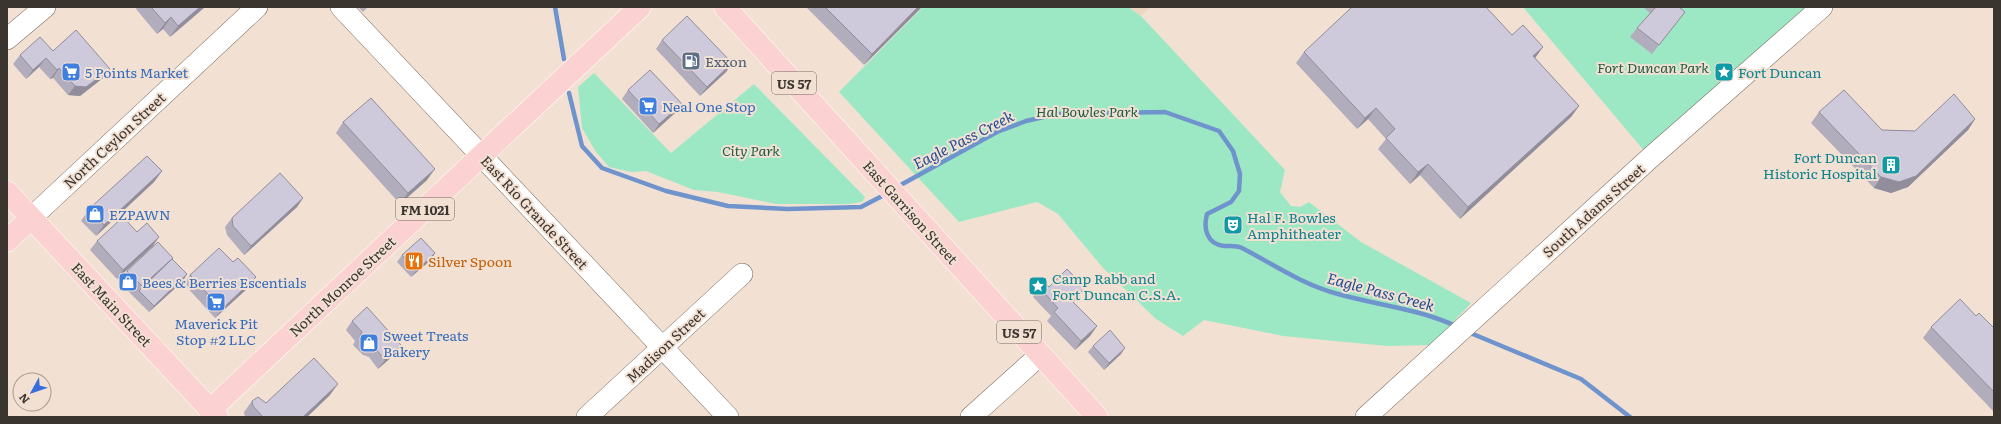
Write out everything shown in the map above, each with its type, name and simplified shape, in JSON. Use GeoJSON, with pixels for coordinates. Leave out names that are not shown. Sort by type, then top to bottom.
{"type":"FeatureCollection","features":[{"type":"Feature","properties":{"kind":"main road","name":"North Monroe Street"},"geometry":{"type":"LineString","coordinates":[[210,415],[640,7]]}},
{"type":"Feature","properties":{"kind":"main road","name":"East Garrison Street"},"geometry":{"type":"LineString","coordinates":[[725,7],[1097,417]]}},
{"type":"Feature","properties":{"kind":"main road"},"geometry":{"type":"LineString","coordinates":[[745,7],[768,54]]}},
{"type":"Feature","properties":{"kind":"main road","name":"East Main Street"},"geometry":{"type":"LineString","coordinates":[[7,192],[210,415]]}},
{"type":"Feature","properties":{"kind":"main road","name":"North Ceylon Street"},"geometry":{"type":"LineString","coordinates":[[7,241],[31,218]]}},
{"type":"Feature","properties":{"kind":"street"},"geometry":{"type":"LineString","coordinates":[[7,39],[45,7]]}},
{"type":"Feature","properties":{"kind":"street","name":"North Ceylon Street"},"geometry":{"type":"LineString","coordinates":[[31,218],[257,7]]}},
{"type":"Feature","properties":{"kind":"street","name":"East Río Grande Street"},"geometry":{"type":"LineString","coordinates":[[341,7],[728,417]]}},
{"type":"Feature","properties":{"kind":"street","name":"South Adams Street"},"geometry":{"type":"LineString","coordinates":[[1366,417],[1650,158],[1822,7]]}},
{"type":"Feature","properties":{"kind":"street","name":"Madison Street"},"geometry":{"type":"LineString","coordinates":[[588,417],[742,274]]}},
{"type":"Feature","properties":{"kind":"street"},"geometry":{"type":"LineString","coordinates":[[971,417],[1040,355]]}},
{"type":"Feature","properties":{"kind":"shaded area"},"geometry":{"type":"Polygon","coordinates":[[[1128,7],[1151,7],[1141,16],[1128,7]]]}},
{"type":"Feature","properties":{"kind":"green space","name":"Hal Bowles Park"},"geometry":{"type":"Polygon","coordinates":[[[923,7],[1128,7],[1141,16],[1285,170],[1280,192],[1291,206],[1300,207],[1309,202],[1361,242],[1471,303],[1432,345],[1387,346],[1283,336],[1204,320],[1183,336],[1156,319],[1104,269],[1058,214],[1037,202],[959,222],[839,92],[923,7]]]}},
{"type":"Feature","properties":{"kind":"green space","name":"Fort Duncan Park"},"geometry":{"type":"Polygon","coordinates":[[[1523,7],[1813,7],[1646,153],[1523,7]]]}},
{"type":"Feature","properties":{"kind":"green space","name":"City Park"},"geometry":{"type":"Polygon","coordinates":[[[594,73],[671,153],[754,84],[865,197],[862,202],[848,204],[776,204],[718,192],[694,190],[646,171],[631,172],[609,167],[596,152],[582,128],[578,87],[594,73]]]}},
{"type":"Feature","properties":{"kind":"building"},"geometry":{"type":"Polygon","coordinates":[[[151,7],[200,7],[178,26],[171,17],[165,23],[151,7]]]}},
{"type":"Feature","properties":{"kind":"building"},"geometry":{"type":"Polygon","coordinates":[[[825,7],[918,7],[872,54],[825,7]]]}},
{"type":"Feature","properties":{"kind":"building"},"geometry":{"type":"Polygon","coordinates":[[[1352,7],[1486,7],[1512,35],[1523,25],[1543,47],[1533,56],[1579,106],[1468,207],[1428,164],[1418,172],[1386,138],[1395,129],[1376,108],[1365,118],[1304,52],[1352,7]]]}},
{"type":"Feature","properties":{"kind":"building"},"geometry":{"type":"Polygon","coordinates":[[[1656,7],[1679,7],[1685,12],[1659,45],[1637,28],[1656,7]]]}},
{"type":"Feature","properties":{"kind":"building","name":"Exxon"},"geometry":{"type":"Polygon","coordinates":[[[687,16],[732,63],[707,87],[662,40],[687,16]]]}},
{"type":"Feature","properties":{"kind":"building","name":"5 Points Market"},"geometry":{"type":"Polygon","coordinates":[[[76,30],[110,69],[86,87],[75,86],[59,68],[57,70],[46,58],[33,70],[20,55],[40,37],[53,51],[76,30]]]}},
{"type":"Feature","properties":{"kind":"building","name":"Neal One Stop"},"geometry":{"type":"Polygon","coordinates":[[[650,70],[682,104],[659,124],[628,90],[650,70]]]}},
{"type":"Feature","properties":{"kind":"building","name":"Fort Duncan Historic Hospital"},"geometry":{"type":"Polygon","coordinates":[[[1844,90],[1882,130],[1915,131],[1954,94],[1975,119],[1916,176],[1899,182],[1881,177],[1819,112],[1844,90]]]}},
{"type":"Feature","properties":{"kind":"building"},"geometry":{"type":"Polygon","coordinates":[[[371,98],[435,169],[408,193],[343,122],[371,98]]]}},
{"type":"Feature","properties":{"kind":"building"},"geometry":{"type":"Polygon","coordinates":[[[147,156],[162,171],[104,225],[89,209],[147,156]]]}},
{"type":"Feature","properties":{"kind":"building"},"geometry":{"type":"Polygon","coordinates":[[[280,173],[303,198],[251,246],[233,226],[232,218],[280,173]]]}},
{"type":"Feature","properties":{"kind":"building"},"geometry":{"type":"Polygon","coordinates":[[[123,217],[137,232],[147,223],[159,237],[123,270],[97,241],[123,217]]]}},
{"type":"Feature","properties":{"kind":"building","name":"Silver Spoon"},"geometry":{"type":"Polygon","coordinates":[[[421,238],[435,253],[416,271],[402,255],[421,238]]]}},
{"type":"Feature","properties":{"kind":"building"},"geometry":{"type":"Polygon","coordinates":[[[158,242],[173,258],[142,286],[127,271],[158,242]]]}},
{"type":"Feature","properties":{"kind":"building","name":"Maverick Pit Stop #2 LLC"},"geometry":{"type":"Polygon","coordinates":[[[219,248],[233,262],[238,258],[256,277],[222,309],[190,275],[219,248]]]}},
{"type":"Feature","properties":{"kind":"building"},"geometry":{"type":"Polygon","coordinates":[[[172,259],[187,274],[154,306],[139,291],[172,259]]]}},
{"type":"Feature","properties":{"kind":"building"},"geometry":{"type":"Polygon","coordinates":[[[1067,269],[1085,288],[1072,301],[1097,326],[1081,341],[1054,312],[1058,308],[1040,288],[1045,283],[1049,287],[1067,269]]]}},
{"type":"Feature","properties":{"kind":"building"},"geometry":{"type":"Polygon","coordinates":[[[1960,299],[1976,316],[1979,313],[1994,328],[1994,392],[1931,327],[1960,299]]]}},
{"type":"Feature","properties":{"kind":"building"},"geometry":{"type":"Polygon","coordinates":[[[367,307],[401,345],[385,360],[375,348],[369,346],[360,336],[362,332],[352,321],[367,307]]]}},
{"type":"Feature","properties":{"kind":"building"},"geometry":{"type":"Polygon","coordinates":[[[1110,330],[1125,348],[1109,363],[1093,346],[1110,330]]]}},
{"type":"Feature","properties":{"kind":"building"},"geometry":{"type":"Polygon","coordinates":[[[314,358],[338,384],[303,417],[263,417],[253,406],[252,401],[258,397],[266,403],[314,358]]]}},
{"type":"Feature","properties":{"kind":"waterway","name":"Eagle Pass Creek"},"geometry":{"type":"LineString","coordinates":[[555,7],[564,59]]}},
{"type":"Feature","properties":{"kind":"waterway","name":"Eagle Pass Creek"},"geometry":{"type":"LineString","coordinates":[[569,93],[582,146],[602,168],[666,191],[728,206],[788,209],[861,207],[886,194]]}},
{"type":"Feature","properties":{"kind":"waterway","name":"Eagle Pass Creek"},"geometry":{"type":"LineString","coordinates":[[897,187],[997,132],[1026,121],[1057,114],[1165,112],[1219,131],[1233,151],[1240,174],[1239,191],[1231,202],[1207,214],[1206,220],[1206,230],[1208,235],[1210,239],[1218,245],[1236,246],[1242,248],[1288,274],[1325,290],[1429,316],[1458,327]]}},
{"type":"Feature","properties":{"kind":"waterway","name":"Eagle Pass Creek"},"geometry":{"type":"LineString","coordinates":[[1468,332],[1581,379],[1630,417]]}},
{"type":"Feature","properties":{"kind":"place","name":"Exxon"},"geometry":{"type":"Point","coordinates":[691,61]}},
{"type":"Feature","properties":{"kind":"place","name":"5 Points Market"},"geometry":{"type":"Point","coordinates":[71,72]}},
{"type":"Feature","properties":{"kind":"place","name":"Fort Duncan"},"geometry":{"type":"Point","coordinates":[1724,72]}},
{"type":"Feature","properties":{"kind":"place","name":"Neal One Stop"},"geometry":{"type":"Point","coordinates":[648,106]}},
{"type":"Feature","properties":{"kind":"place","name":"Fort Duncan Historic Hospital"},"geometry":{"type":"Point","coordinates":[1891,165]}},
{"type":"Feature","properties":{"kind":"place","name":"EZPAWN"},"geometry":{"type":"Point","coordinates":[95,214]}},
{"type":"Feature","properties":{"kind":"place","name":"Hal F. Bowles Amphitheater"},"geometry":{"type":"Point","coordinates":[1233,225]}},
{"type":"Feature","properties":{"kind":"place","name":"Silver Spoon"},"geometry":{"type":"Point","coordinates":[414,261]}},
{"type":"Feature","properties":{"kind":"place","name":"Bees & Berries Escentials"},"geometry":{"type":"Point","coordinates":[128,282]}},
{"type":"Feature","properties":{"kind":"place","name":"Camp Rabb and Fort Duncan C.S.A."},"geometry":{"type":"Point","coordinates":[1038,286]}},
{"type":"Feature","properties":{"kind":"place","name":"Maverick Pit Stop #2 LLC"},"geometry":{"type":"Point","coordinates":[216,302]}},
{"type":"Feature","properties":{"kind":"place","name":"Sweet Treats Bakery"},"geometry":{"type":"Point","coordinates":[369,343]}}]}
